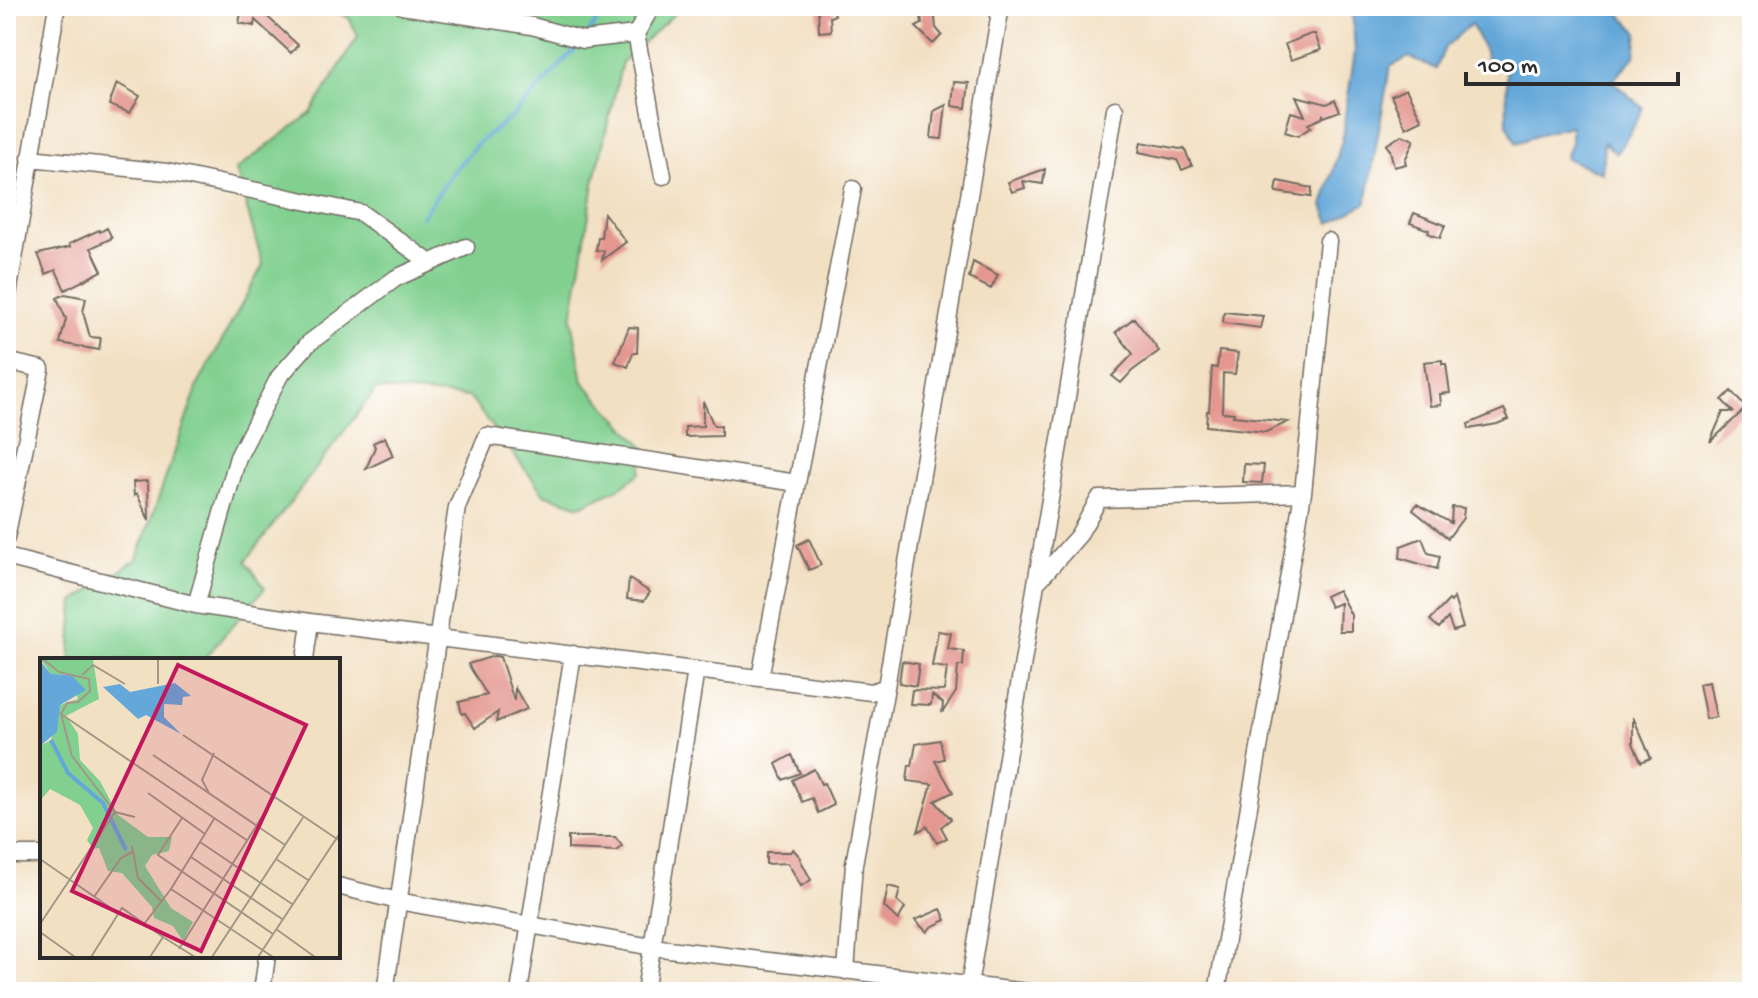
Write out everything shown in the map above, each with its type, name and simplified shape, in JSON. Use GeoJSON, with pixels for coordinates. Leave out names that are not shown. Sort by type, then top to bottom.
{"type":"FeatureCollection","features":[{"type":"Feature","properties":{"kind":"street"},"geometry":{"type":"LineString","coordinates":[[6,306],[57,6]]}},
{"type":"Feature","properties":{"kind":"street"},"geometry":{"type":"LineString","coordinates":[[402,6],[532,26],[583,40],[636,34]]}},
{"type":"Feature","properties":{"kind":"street"},"geometry":{"type":"LineString","coordinates":[[652,6],[636,34],[663,176]]}},
{"type":"Feature","properties":{"kind":"street"},"geometry":{"type":"LineString","coordinates":[[846,971],[854,864],[1001,6]]}},
{"type":"Feature","properties":{"kind":"street"},"geometry":{"type":"LineString","coordinates":[[969,989],[1115,109]]}},
{"type":"Feature","properties":{"kind":"street"},"geometry":{"type":"LineString","coordinates":[[30,158],[167,172],[361,213],[429,262]]}},
{"type":"Feature","properties":{"kind":"street"},"geometry":{"type":"LineString","coordinates":[[760,678],[853,189]]}},
{"type":"Feature","properties":{"kind":"street"},"geometry":{"type":"LineString","coordinates":[[1217,992],[1303,493],[1328,241]]}},
{"type":"Feature","properties":{"kind":"street"},"geometry":{"type":"LineString","coordinates":[[196,605],[238,457],[279,377],[309,343],[396,278],[466,247]]}},
{"type":"Feature","properties":{"kind":"street"},"geometry":{"type":"LineString","coordinates":[[6,361],[41,369],[6,538]]}},
{"type":"Feature","properties":{"kind":"street"},"geometry":{"type":"LineString","coordinates":[[385,992],[457,507],[487,436],[797,483]]}},
{"type":"Feature","properties":{"kind":"street"},"geometry":{"type":"LineString","coordinates":[[1038,581],[1078,536],[1099,499],[1303,493]]}},
{"type":"Feature","properties":{"kind":"street"},"geometry":{"type":"LineString","coordinates":[[6,557],[196,605],[310,622],[871,692],[886,687]]}},
{"type":"Feature","properties":{"kind":"street"},"geometry":{"type":"LineString","coordinates":[[305,658],[310,622]]}},
{"type":"Feature","properties":{"kind":"street"},"geometry":{"type":"LineString","coordinates":[[519,992],[573,654]]}},
{"type":"Feature","properties":{"kind":"street"},"geometry":{"type":"LineString","coordinates":[[645,992],[696,670]]}},
{"type":"Feature","properties":{"kind":"street"},"geometry":{"type":"LineString","coordinates":[[6,855],[40,855]]}},
{"type":"Feature","properties":{"kind":"street"},"geometry":{"type":"LineString","coordinates":[[340,886],[398,901],[652,947],[969,989],[1027,992]]}},
{"type":"Feature","properties":{"kind":"street"},"geometry":{"type":"LineString","coordinates":[[262,992],[267,958]]}},
{"type":"Feature","properties":{"kind":"green space"},"geometry":{"type":"Polygon","coordinates":[[[683,6],[622,62],[594,183],[572,319],[583,382],[645,448],[640,473],[621,487],[581,506],[545,495],[469,397],[376,389],[246,561],[265,588],[205,658],[70,658],[74,602],[137,559],[199,383],[263,265],[236,170],[311,113],[358,36],[349,18],[330,8],[683,6]]]}},
{"type":"Feature","properties":{"kind":"water"},"geometry":{"type":"Polygon","coordinates":[[[1352,6],[1612,6],[1638,32],[1635,56],[1612,81],[1643,108],[1616,154],[1604,142],[1602,173],[1565,158],[1571,142],[1571,126],[1516,143],[1507,124],[1506,68],[1487,66],[1485,51],[1471,24],[1445,47],[1436,69],[1409,57],[1390,67],[1366,203],[1330,223],[1323,206],[1344,133],[1355,52],[1352,6]]]}},
{"type":"Feature","properties":{"kind":"building"},"geometry":{"type":"Polygon","coordinates":[[[832,6],[835,15],[830,17],[831,31],[819,32],[818,9],[832,6]]]}},
{"type":"Feature","properties":{"kind":"building"},"geometry":{"type":"Polygon","coordinates":[[[934,6],[936,28],[942,35],[933,44],[916,27],[922,24],[920,7],[934,6]]]}},
{"type":"Feature","properties":{"kind":"building"},"geometry":{"type":"Polygon","coordinates":[[[242,8],[258,8],[298,45],[291,53],[255,20],[254,26],[239,23],[242,8]]]}},
{"type":"Feature","properties":{"kind":"building"},"geometry":{"type":"Polygon","coordinates":[[[1315,34],[1321,50],[1291,60],[1285,44],[1315,34]]]}},
{"type":"Feature","properties":{"kind":"building"},"geometry":{"type":"Polygon","coordinates":[[[954,82],[969,83],[966,108],[952,106],[954,82]]]}},
{"type":"Feature","properties":{"kind":"building"},"geometry":{"type":"Polygon","coordinates":[[[117,83],[140,96],[130,113],[109,105],[117,83]]]}},
{"type":"Feature","properties":{"kind":"building"},"geometry":{"type":"Polygon","coordinates":[[[1406,89],[1422,120],[1406,128],[1391,96],[1406,89]]]}},
{"type":"Feature","properties":{"kind":"building"},"geometry":{"type":"Polygon","coordinates":[[[1296,96],[1327,104],[1335,100],[1340,111],[1323,115],[1308,124],[1311,127],[1298,136],[1285,132],[1291,112],[1305,116],[1296,96]]]}},
{"type":"Feature","properties":{"kind":"building"},"geometry":{"type":"Polygon","coordinates":[[[946,105],[942,139],[931,138],[934,111],[946,105]]]}},
{"type":"Feature","properties":{"kind":"building"},"geometry":{"type":"Polygon","coordinates":[[[1402,135],[1414,140],[1406,164],[1394,167],[1386,145],[1402,135]]]}},
{"type":"Feature","properties":{"kind":"building"},"geometry":{"type":"Polygon","coordinates":[[[1141,142],[1184,148],[1192,166],[1182,170],[1177,160],[1139,152],[1141,142]]]}},
{"type":"Feature","properties":{"kind":"building"},"geometry":{"type":"Polygon","coordinates":[[[1045,169],[1043,184],[1023,181],[1025,188],[1012,192],[1008,182],[1045,169]]]}},
{"type":"Feature","properties":{"kind":"building"},"geometry":{"type":"Polygon","coordinates":[[[1278,181],[1312,188],[1311,197],[1276,192],[1278,181]]]}},
{"type":"Feature","properties":{"kind":"building"},"geometry":{"type":"Polygon","coordinates":[[[604,213],[626,242],[602,260],[604,251],[596,250],[604,213]]]}},
{"type":"Feature","properties":{"kind":"building"},"geometry":{"type":"Polygon","coordinates":[[[1414,213],[1445,225],[1440,238],[1410,223],[1414,213]]]}},
{"type":"Feature","properties":{"kind":"building"},"geometry":{"type":"Polygon","coordinates":[[[107,228],[112,238],[91,248],[102,271],[65,290],[56,270],[46,274],[38,254],[70,247],[69,244],[107,228]]]}},
{"type":"Feature","properties":{"kind":"building"},"geometry":{"type":"Polygon","coordinates":[[[973,262],[998,275],[991,289],[969,278],[973,262]]]}},
{"type":"Feature","properties":{"kind":"building"},"geometry":{"type":"Polygon","coordinates":[[[65,294],[86,298],[83,312],[90,337],[101,338],[99,350],[60,343],[66,319],[57,298],[65,294]]]}},
{"type":"Feature","properties":{"kind":"building"},"geometry":{"type":"Polygon","coordinates":[[[1224,312],[1263,316],[1260,328],[1223,323],[1224,312]]]}},
{"type":"Feature","properties":{"kind":"building"},"geometry":{"type":"Polygon","coordinates":[[[1134,318],[1159,351],[1121,383],[1112,376],[1133,354],[1116,332],[1134,318]]]}},
{"type":"Feature","properties":{"kind":"building"},"geometry":{"type":"Polygon","coordinates":[[[629,327],[638,328],[637,353],[633,353],[628,367],[615,362],[629,327]]]}},
{"type":"Feature","properties":{"kind":"building"},"geometry":{"type":"Polygon","coordinates":[[[1219,351],[1238,353],[1235,374],[1223,373],[1222,412],[1288,422],[1266,432],[1206,426],[1212,367],[1217,368],[1219,351]]]}},
{"type":"Feature","properties":{"kind":"building"},"geometry":{"type":"Polygon","coordinates":[[[1442,360],[1442,364],[1446,364],[1450,393],[1440,394],[1441,405],[1430,406],[1424,362],[1442,360]]]}},
{"type":"Feature","properties":{"kind":"building"},"geometry":{"type":"Polygon","coordinates":[[[1731,391],[1746,408],[1710,442],[1723,412],[1733,412],[1722,400],[1731,391]]]}},
{"type":"Feature","properties":{"kind":"building"},"geometry":{"type":"Polygon","coordinates":[[[703,401],[714,426],[721,426],[721,436],[685,437],[685,427],[703,426],[703,401]]]}},
{"type":"Feature","properties":{"kind":"building"},"geometry":{"type":"Polygon","coordinates":[[[1504,409],[1509,419],[1469,429],[1468,424],[1504,409]]]}},
{"type":"Feature","properties":{"kind":"building"},"geometry":{"type":"Polygon","coordinates":[[[385,437],[393,456],[366,469],[375,447],[373,443],[385,437]]]}},
{"type":"Feature","properties":{"kind":"building"},"geometry":{"type":"Polygon","coordinates":[[[1244,464],[1264,465],[1262,483],[1243,482],[1244,464]]]}},
{"type":"Feature","properties":{"kind":"building"},"geometry":{"type":"Polygon","coordinates":[[[148,481],[149,520],[137,494],[134,496],[133,482],[148,481]]]}},
{"type":"Feature","properties":{"kind":"building"},"geometry":{"type":"Polygon","coordinates":[[[1417,504],[1451,523],[1452,507],[1464,508],[1463,518],[1448,538],[1413,510],[1417,504]]]}},
{"type":"Feature","properties":{"kind":"building"},"geometry":{"type":"Polygon","coordinates":[[[1422,538],[1428,553],[1440,556],[1437,569],[1400,558],[1401,546],[1422,538]]]}},
{"type":"Feature","properties":{"kind":"building"},"geometry":{"type":"Polygon","coordinates":[[[809,539],[821,565],[809,570],[797,545],[809,539]]]}},
{"type":"Feature","properties":{"kind":"building"},"geometry":{"type":"Polygon","coordinates":[[[629,579],[650,592],[644,601],[627,599],[629,579]]]}},
{"type":"Feature","properties":{"kind":"building"},"geometry":{"type":"Polygon","coordinates":[[[1338,590],[1351,615],[1351,631],[1339,631],[1340,603],[1330,607],[1325,596],[1338,590]]]}},
{"type":"Feature","properties":{"kind":"building"},"geometry":{"type":"Polygon","coordinates":[[[1454,598],[1463,628],[1453,631],[1448,618],[1439,628],[1430,620],[1454,598]]]}},
{"type":"Feature","properties":{"kind":"building"},"geometry":{"type":"Polygon","coordinates":[[[938,631],[951,633],[948,649],[964,651],[963,666],[958,666],[956,692],[942,713],[943,703],[932,695],[931,705],[910,704],[912,690],[944,691],[947,668],[932,666],[938,631]]]}},
{"type":"Feature","properties":{"kind":"building"},"geometry":{"type":"Polygon","coordinates":[[[500,657],[514,701],[515,688],[527,709],[496,722],[498,712],[475,728],[465,713],[462,714],[459,702],[487,695],[468,664],[500,657]]]}},
{"type":"Feature","properties":{"kind":"building"},"geometry":{"type":"Polygon","coordinates":[[[902,661],[919,664],[916,686],[899,683],[902,661]]]}},
{"type":"Feature","properties":{"kind":"building"},"geometry":{"type":"Polygon","coordinates":[[[1709,682],[1716,717],[1706,719],[1699,684],[1709,682]]]}},
{"type":"Feature","properties":{"kind":"building"},"geometry":{"type":"Polygon","coordinates":[[[1633,717],[1651,758],[1641,762],[1633,743],[1633,717]]]}},
{"type":"Feature","properties":{"kind":"building"},"geometry":{"type":"Polygon","coordinates":[[[940,740],[944,759],[935,761],[953,792],[935,801],[951,819],[941,827],[947,838],[937,843],[927,826],[918,832],[932,784],[907,781],[916,744],[940,740]]]}},
{"type":"Feature","properties":{"kind":"building"},"geometry":{"type":"Polygon","coordinates":[[[792,755],[800,773],[783,780],[776,764],[792,755]]]}},
{"type":"Feature","properties":{"kind":"building"},"geometry":{"type":"Polygon","coordinates":[[[814,769],[834,805],[818,813],[812,798],[802,802],[792,780],[814,769]]]}},
{"type":"Feature","properties":{"kind":"building"},"geometry":{"type":"Polygon","coordinates":[[[568,837],[615,837],[622,846],[616,851],[568,849],[568,837]]]}},
{"type":"Feature","properties":{"kind":"building"},"geometry":{"type":"Polygon","coordinates":[[[793,849],[811,880],[801,886],[788,863],[766,864],[766,852],[790,852],[793,849]]]}},
{"type":"Feature","properties":{"kind":"building"},"geometry":{"type":"Polygon","coordinates":[[[888,886],[900,889],[897,901],[905,908],[898,920],[884,907],[888,886]]]}},
{"type":"Feature","properties":{"kind":"building"},"geometry":{"type":"Polygon","coordinates":[[[941,909],[946,920],[927,932],[915,920],[941,909]]]}},
{"type":"Feature","properties":{"kind":"waterway"},"geometry":{"type":"LineString","coordinates":[[587,35],[604,6]]}},
{"type":"Feature","properties":{"kind":"waterway"},"geometry":{"type":"LineString","coordinates":[[422,217],[451,174],[479,142],[514,115],[579,45]]}}]}
